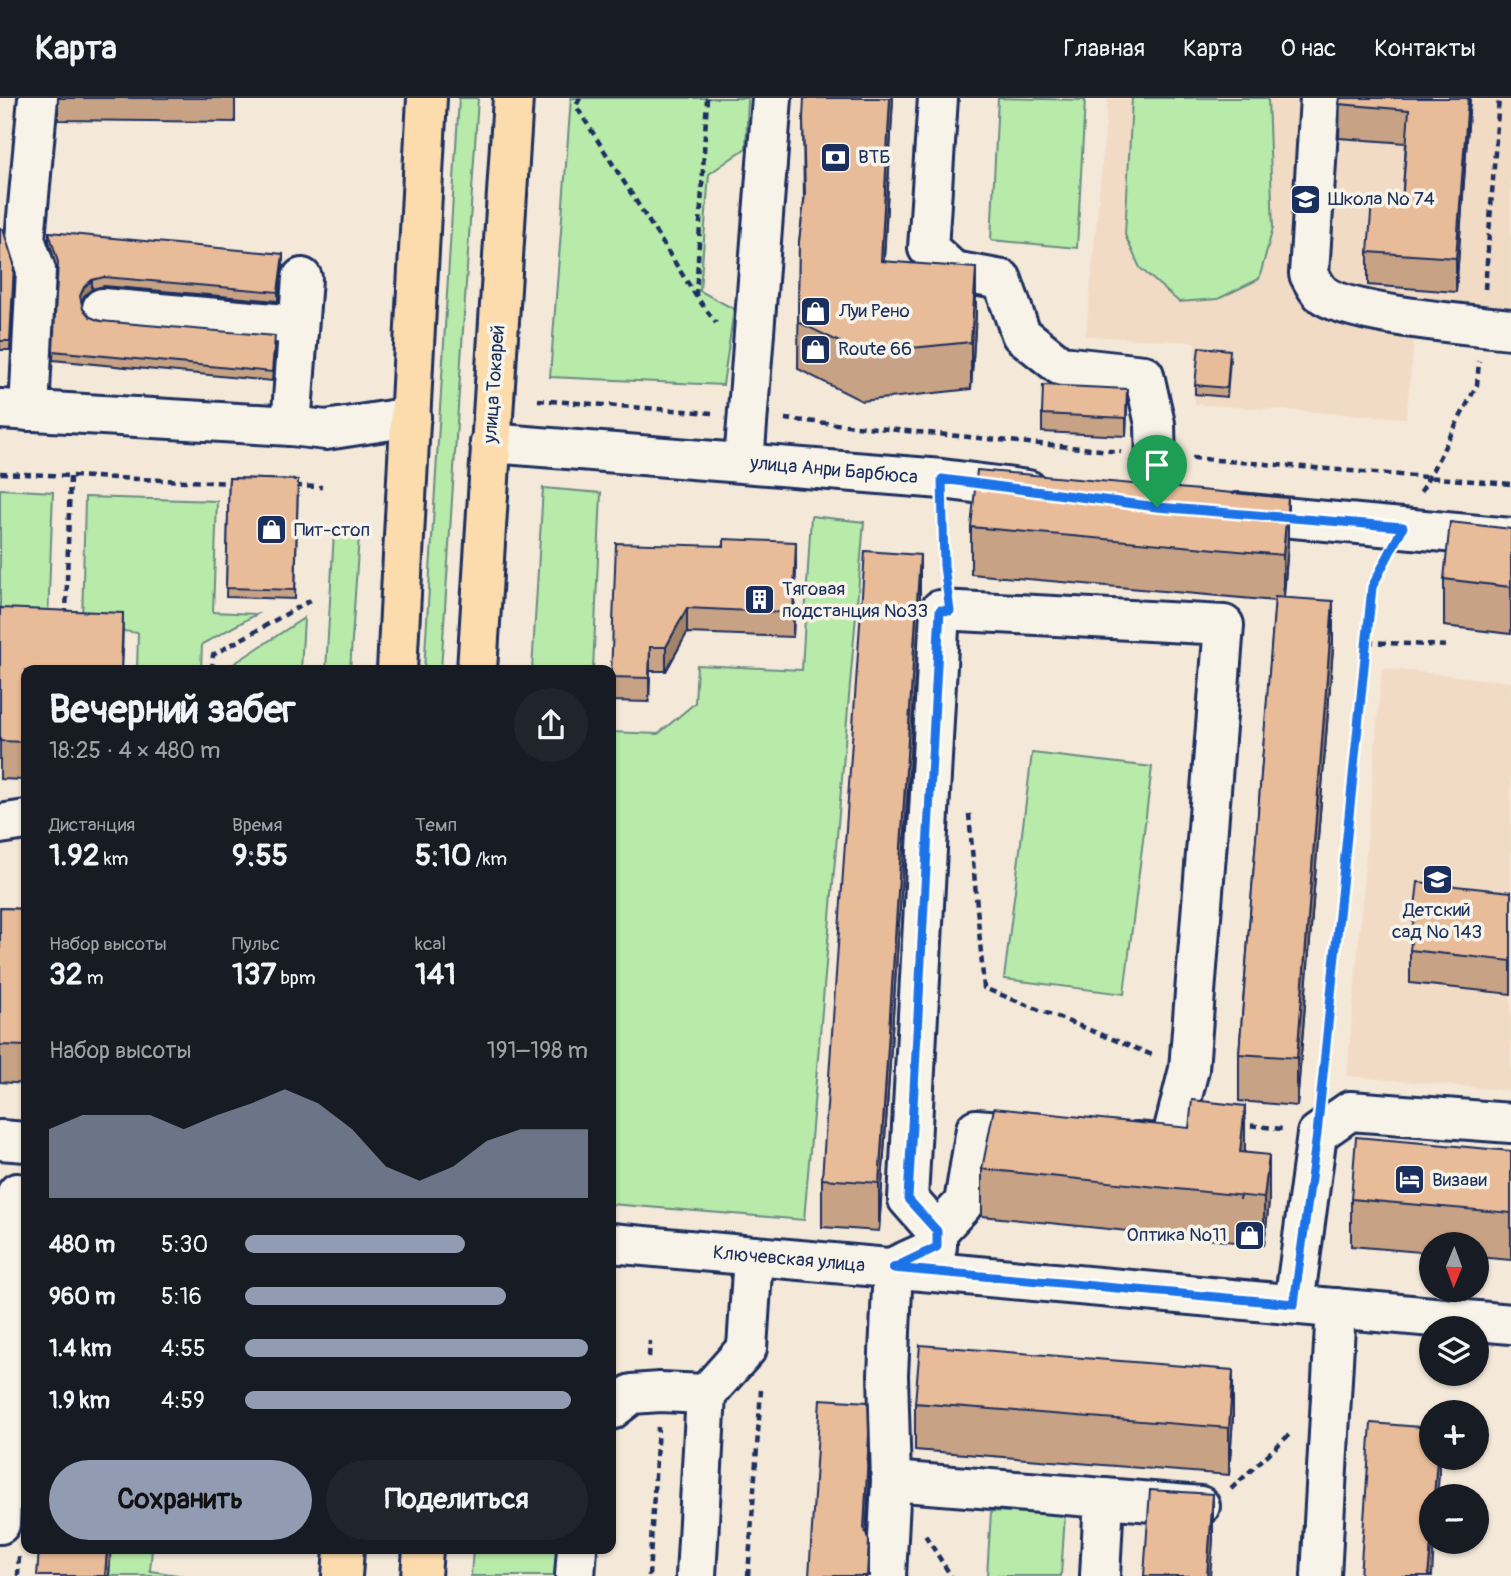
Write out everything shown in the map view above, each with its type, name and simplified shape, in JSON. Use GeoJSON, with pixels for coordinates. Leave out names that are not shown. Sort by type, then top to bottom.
{"type":"FeatureCollection","features":[{"type":"Feature","properties":{"kind":"main road"},"geometry":{"type":"LineString","coordinates":[[397,665],[427,98]]}},
{"type":"Feature","properties":{"kind":"main road","name":"улица Токарей"},"geometry":{"type":"LineString","coordinates":[[477,665],[513,98]]}},
{"type":"Feature","properties":{"kind":"main road"},"geometry":{"type":"LineString","coordinates":[[342,1576],[344,1554]]}},
{"type":"Feature","properties":{"kind":"main road"},"geometry":{"type":"LineString","coordinates":[[421,1576],[423,1554]]}},
{"type":"Feature","properties":{"kind":"street"},"geometry":{"type":"LineString","coordinates":[[38,98],[25,239],[36,270],[15,410],[326,430],[411,417]]}},
{"type":"Feature","properties":{"kind":"street"},"geometry":{"type":"LineString","coordinates":[[744,463],[772,98]]}},
{"type":"Feature","properties":{"kind":"street"},"geometry":{"type":"LineString","coordinates":[[938,98],[928,248],[953,271],[1002,280],[1021,334],[1061,366],[1144,375],[1141,423],[1157,507]]}},
{"type":"Feature","properties":{"kind":"street"},"geometry":{"type":"LineString","coordinates":[[1320,98],[1309,274],[1321,293],[1345,305],[1441,322],[1496,327]]}},
{"type":"Feature","properties":{"kind":"street"},"geometry":{"type":"LineString","coordinates":[[291,426],[302,278]]}},
{"type":"Feature","properties":{"kind":"street"},"geometry":{"type":"LineString","coordinates":[[102,308],[298,325]]}},
{"type":"Feature","properties":{"kind":"street","name":"улица Анри Барбюса"},"geometry":{"type":"LineString","coordinates":[[490,443],[942,479],[1063,495]]}},
{"type":"Feature","properties":{"kind":"street"},"geometry":{"type":"LineString","coordinates":[[1116,501],[1157,507],[1511,538]]}},
{"type":"Feature","properties":{"kind":"street"},"geometry":{"type":"LineString","coordinates":[[886,1576],[891,1481],[888,1375],[893,1268],[937,1247],[937,1231],[908,1199],[940,610],[1224,625],[1189,1069],[1170,1145],[976,1129],[964,1203],[937,1231]]}},
{"type":"Feature","properties":{"kind":"street"},"geometry":{"type":"LineString","coordinates":[[0,824],[21,821]]}},
{"type":"Feature","properties":{"kind":"street"},"geometry":{"type":"LineString","coordinates":[[1294,1304],[1317,1134],[1350,1111],[1511,1123]]}},
{"type":"Feature","properties":{"kind":"street"},"geometry":{"type":"LineString","coordinates":[[0,1140],[21,1142]]}},
{"type":"Feature","properties":{"kind":"street"},"geometry":{"type":"LineString","coordinates":[[0,1524],[14,1193]]}},
{"type":"Feature","properties":{"kind":"street","name":"Ключевская улица"},"geometry":{"type":"LineString","coordinates":[[616,1243],[1511,1324]]}},
{"type":"Feature","properties":{"kind":"street"},"geometry":{"type":"LineString","coordinates":[[695,1576],[706,1394],[747,1348],[753,1256]]}},
{"type":"Feature","properties":{"kind":"street"},"geometry":{"type":"LineString","coordinates":[[1321,1576],[1336,1308]]}},
{"type":"Feature","properties":{"kind":"street"},"geometry":{"type":"LineString","coordinates":[[616,1406],[632,1394],[706,1394]]}},
{"type":"Feature","properties":{"kind":"street"},"geometry":{"type":"LineString","coordinates":[[891,1481],[1213,1507]]}},
{"type":"Feature","properties":{"kind":"street"},"geometry":{"type":"LineString","coordinates":[[1100,1576],[1104,1498]]}},
{"type":"Feature","properties":{"kind":"street"},"geometry":{"type":"LineString","coordinates":[[575,1576],[577,1554]]}},
{"type":"Feature","properties":{"kind":"path"},"geometry":{"type":"LineString","coordinates":[[580,98],[576,106],[696,296],[750,370]]}},
{"type":"Feature","properties":{"kind":"path"},"geometry":{"type":"LineString","coordinates":[[696,296],[707,98]]}},
{"type":"Feature","properties":{"kind":"path"},"geometry":{"type":"LineString","coordinates":[[1232,1115],[1239,1124],[1317,1134],[1372,587],[1477,385],[1496,327],[1499,98]]}},
{"type":"Feature","properties":{"kind":"path"},"geometry":{"type":"LineString","coordinates":[[538,400],[747,416]]}},
{"type":"Feature","properties":{"kind":"path"},"geometry":{"type":"LineString","coordinates":[[0,473],[242,484]]}},
{"type":"Feature","properties":{"kind":"path"},"geometry":{"type":"LineString","coordinates":[[66,622],[70,476]]}},
{"type":"Feature","properties":{"kind":"path"},"geometry":{"type":"LineString","coordinates":[[1430,476],[1511,484]]}},
{"type":"Feature","properties":{"kind":"path"},"geometry":{"type":"LineString","coordinates":[[942,479],[944,566],[950,611]]}},
{"type":"Feature","properties":{"kind":"path"},"geometry":{"type":"LineString","coordinates":[[282,486],[322,487]]}},
{"type":"Feature","properties":{"kind":"path"},"geometry":{"type":"LineString","coordinates":[[212,665],[213,655],[313,599]]}},
{"type":"Feature","properties":{"kind":"path"},"geometry":{"type":"LineString","coordinates":[[1367,642],[1450,646]]}},
{"type":"Feature","properties":{"kind":"path"},"geometry":{"type":"LineString","coordinates":[[968,813],[984,988],[1189,1069]]}},
{"type":"Feature","properties":{"kind":"path"},"geometry":{"type":"LineString","coordinates":[[748,1576],[762,1377]]}},
{"type":"Feature","properties":{"kind":"path"},"geometry":{"type":"LineString","coordinates":[[649,1576],[660,1392]]}},
{"type":"Feature","properties":{"kind":"path"},"geometry":{"type":"LineString","coordinates":[[1213,1507],[1330,1396]]}},
{"type":"Feature","properties":{"kind":"shaded area","name":"Школа № 74"},"geometry":{"type":"Polygon","coordinates":[[[1108,98],[1511,98],[1511,306],[1418,300],[1406,418],[1195,404],[1195,342],[1086,336],[1108,98]]]}},
{"type":"Feature","properties":{"kind":"shaded area","name":"Детский сад № 143"},"geometry":{"type":"Polygon","coordinates":[[[1382,668],[1511,682],[1511,1091],[1347,1076],[1382,668]]]}},
{"type":"Feature","properties":{"kind":"green space"},"geometry":{"type":"Polygon","coordinates":[[[459,98],[478,98],[441,665],[424,665],[459,98]]]}},
{"type":"Feature","properties":{"kind":"green space"},"geometry":{"type":"Polygon","coordinates":[[[571,98],[748,98],[746,148],[709,174],[700,291],[734,309],[723,385],[550,377],[571,98]]]}},
{"type":"Feature","properties":{"kind":"green space"},"geometry":{"type":"Polygon","coordinates":[[[998,98],[1085,100],[1077,248],[991,240],[998,98]]]}},
{"type":"Feature","properties":{"kind":"green space"},"geometry":{"type":"Polygon","coordinates":[[[1132,98],[1268,98],[1273,228],[1259,279],[1218,299],[1179,302],[1140,268],[1125,235],[1132,98]]]}},
{"type":"Feature","properties":{"kind":"green space"},"geometry":{"type":"Polygon","coordinates":[[[543,488],[601,493],[593,665],[532,665],[543,488]]]}},
{"type":"Feature","properties":{"kind":"green space"},"geometry":{"type":"Polygon","coordinates":[[[0,489],[53,492],[48,619],[0,619],[0,489]]]}},
{"type":"Feature","properties":{"kind":"green space"},"geometry":{"type":"Polygon","coordinates":[[[85,497],[217,501],[213,612],[257,614],[202,644],[201,665],[137,665],[138,633],[82,625],[85,497]]]}},
{"type":"Feature","properties":{"kind":"green space"},"geometry":{"type":"Polygon","coordinates":[[[811,516],[864,522],[804,1220],[616,1204],[616,732],[658,734],[695,703],[697,665],[802,670],[811,516]]]}},
{"type":"Feature","properties":{"kind":"green space"},"geometry":{"type":"Polygon","coordinates":[[[334,532],[359,535],[350,665],[326,665],[334,532]]]}},
{"type":"Feature","properties":{"kind":"green space"},"geometry":{"type":"Polygon","coordinates":[[[304,618],[301,665],[232,665],[304,618]]]}},
{"type":"Feature","properties":{"kind":"green space"},"geometry":{"type":"Polygon","coordinates":[[[1032,753],[1152,767],[1124,994],[1004,979],[1032,753]]]}},
{"type":"Feature","properties":{"kind":"green space"},"geometry":{"type":"Polygon","coordinates":[[[991,1511],[1065,1515],[1061,1576],[987,1576],[991,1511]]]}},
{"type":"Feature","properties":{"kind":"green space"},"geometry":{"type":"Polygon","coordinates":[[[111,1554],[152,1554],[150,1571],[185,1576],[109,1576],[111,1554]]]}},
{"type":"Feature","properties":{"kind":"green space"},"geometry":{"type":"Polygon","coordinates":[[[473,1554],[559,1554],[557,1576],[471,1576],[473,1554]]]}},
{"type":"Feature","properties":{"kind":"building"},"geometry":{"type":"Polygon","coordinates":[[[804,98],[890,98],[881,261],[976,268],[971,342],[862,353],[798,322],[799,242],[805,194],[804,98]]]}},
{"type":"Feature","properties":{"kind":"building"},"geometry":{"type":"Polygon","coordinates":[[[1340,98],[1468,98],[1456,258],[1368,252],[1372,201],[1402,203],[1409,110],[1339,104],[1340,98]]]}},
{"type":"Feature","properties":{"kind":"building"},"geometry":{"type":"Polygon","coordinates":[[[0,228],[3,229],[14,264],[10,341],[0,341],[0,228]]]}},
{"type":"Feature","properties":{"kind":"building"},"geometry":{"type":"Polygon","coordinates":[[[49,232],[283,254],[278,292],[104,277],[92,280],[84,287],[80,296],[83,309],[90,317],[100,321],[275,336],[272,372],[53,351],[58,262],[49,232]]]}},
{"type":"Feature","properties":{"kind":"building"},"geometry":{"type":"Polygon","coordinates":[[[1199,347],[1230,350],[1227,388],[1195,385],[1199,347]]]}},
{"type":"Feature","properties":{"kind":"building"},"geometry":{"type":"Polygon","coordinates":[[[1043,385],[1127,389],[1126,418],[1042,414],[1043,385]]]}},
{"type":"Feature","properties":{"kind":"building"},"geometry":{"type":"Polygon","coordinates":[[[977,470],[1288,498],[1283,555],[971,527],[977,470]]]}},
{"type":"Feature","properties":{"kind":"building"},"geometry":{"type":"Polygon","coordinates":[[[229,478],[298,480],[295,590],[226,588],[229,478]]]}},
{"type":"Feature","properties":{"kind":"building"},"geometry":{"type":"Polygon","coordinates":[[[1450,522],[1511,529],[1511,587],[1444,579],[1450,522]]]}},
{"type":"Feature","properties":{"kind":"building"},"geometry":{"type":"Polygon","coordinates":[[[724,539],[796,542],[793,613],[687,608],[666,647],[650,647],[649,678],[616,677],[616,665],[611,665],[616,543],[724,546],[724,539]]]}},
{"type":"Feature","properties":{"kind":"building"},"geometry":{"type":"Polygon","coordinates":[[[865,551],[920,555],[879,1183],[822,1179],[865,551]]]}},
{"type":"Feature","properties":{"kind":"building"},"geometry":{"type":"Polygon","coordinates":[[[1275,597],[1333,601],[1297,1058],[1239,1054],[1275,597]]]}},
{"type":"Feature","properties":{"kind":"building"},"geometry":{"type":"Polygon","coordinates":[[[0,608],[123,613],[121,665],[21,665],[21,742],[0,741],[0,608]]]}},
{"type":"Feature","properties":{"kind":"building"},"geometry":{"type":"Polygon","coordinates":[[[1418,882],[1511,892],[1511,961],[1410,950],[1418,882]]]}},
{"type":"Feature","properties":{"kind":"building"},"geometry":{"type":"Polygon","coordinates":[[[0,908],[21,909],[21,1046],[0,1045],[0,908]]]}},
{"type":"Feature","properties":{"kind":"building"},"geometry":{"type":"Polygon","coordinates":[[[1192,1100],[1245,1106],[1240,1152],[1269,1155],[1264,1198],[982,1169],[994,1108],[1189,1128],[1192,1100]]]}},
{"type":"Feature","properties":{"kind":"building"},"geometry":{"type":"Polygon","coordinates":[[[1356,1137],[1511,1151],[1511,1213],[1351,1199],[1356,1137]]]}},
{"type":"Feature","properties":{"kind":"building"},"geometry":{"type":"Polygon","coordinates":[[[920,1345],[1233,1370],[1229,1428],[915,1403],[920,1345]]]}},
{"type":"Feature","properties":{"kind":"building"},"geometry":{"type":"Polygon","coordinates":[[[820,1399],[868,1402],[864,1528],[869,1541],[867,1576],[809,1576],[820,1399]]]}},
{"type":"Feature","properties":{"kind":"building"},"geometry":{"type":"Polygon","coordinates":[[[1371,1423],[1419,1427],[1419,1470],[1436,1470],[1435,1484],[1419,1484],[1419,1554],[1430,1554],[1428,1576],[1360,1576],[1371,1423]]]}},
{"type":"Feature","properties":{"kind":"building"},"geometry":{"type":"Polygon","coordinates":[[[1150,1490],[1213,1494],[1207,1576],[1144,1576],[1150,1490]]]}},
{"type":"Feature","properties":{"kind":"building"},"geometry":{"type":"Polygon","coordinates":[[[39,1554],[107,1554],[105,1576],[37,1576],[39,1554]]]}},
{"type":"Feature","properties":{"kind":"place","name":"ВТБ"},"geometry":{"type":"Point","coordinates":[835,157]}},
{"type":"Feature","properties":{"kind":"place","name":"Школа № 74"},"geometry":{"type":"Point","coordinates":[1305,199]}},
{"type":"Feature","properties":{"kind":"place","name":"Луи Рено"},"geometry":{"type":"Point","coordinates":[816,311]}},
{"type":"Feature","properties":{"kind":"place","name":"Route 66"},"geometry":{"type":"Point","coordinates":[815,349]}},
{"type":"Feature","properties":{"kind":"place","name":"Пит-стоп"},"geometry":{"type":"Point","coordinates":[271,530]}},
{"type":"Feature","properties":{"kind":"place","name":"Тяговая подстанция №33"},"geometry":{"type":"Point","coordinates":[759,600]}},
{"type":"Feature","properties":{"kind":"place","name":"Детский сад № 143"},"geometry":{"type":"Point","coordinates":[1437,879]}},
{"type":"Feature","properties":{"kind":"place","name":"Визави"},"geometry":{"type":"Point","coordinates":[1409,1180]}},
{"type":"Feature","properties":{"kind":"place","name":"Оптика №11"},"geometry":{"type":"Point","coordinates":[1250,1235]}},
{"type":"Feature","properties":{"kind":"route"},"geometry":{"type":"LineString","coordinates":[[942,479],[1157,507],[1403,527],[1372,587],[1317,1134],[1294,1304],[893,1268],[937,1247],[937,1231],[908,1199],[940,610],[950,611],[944,566],[942,479]]}}]}
